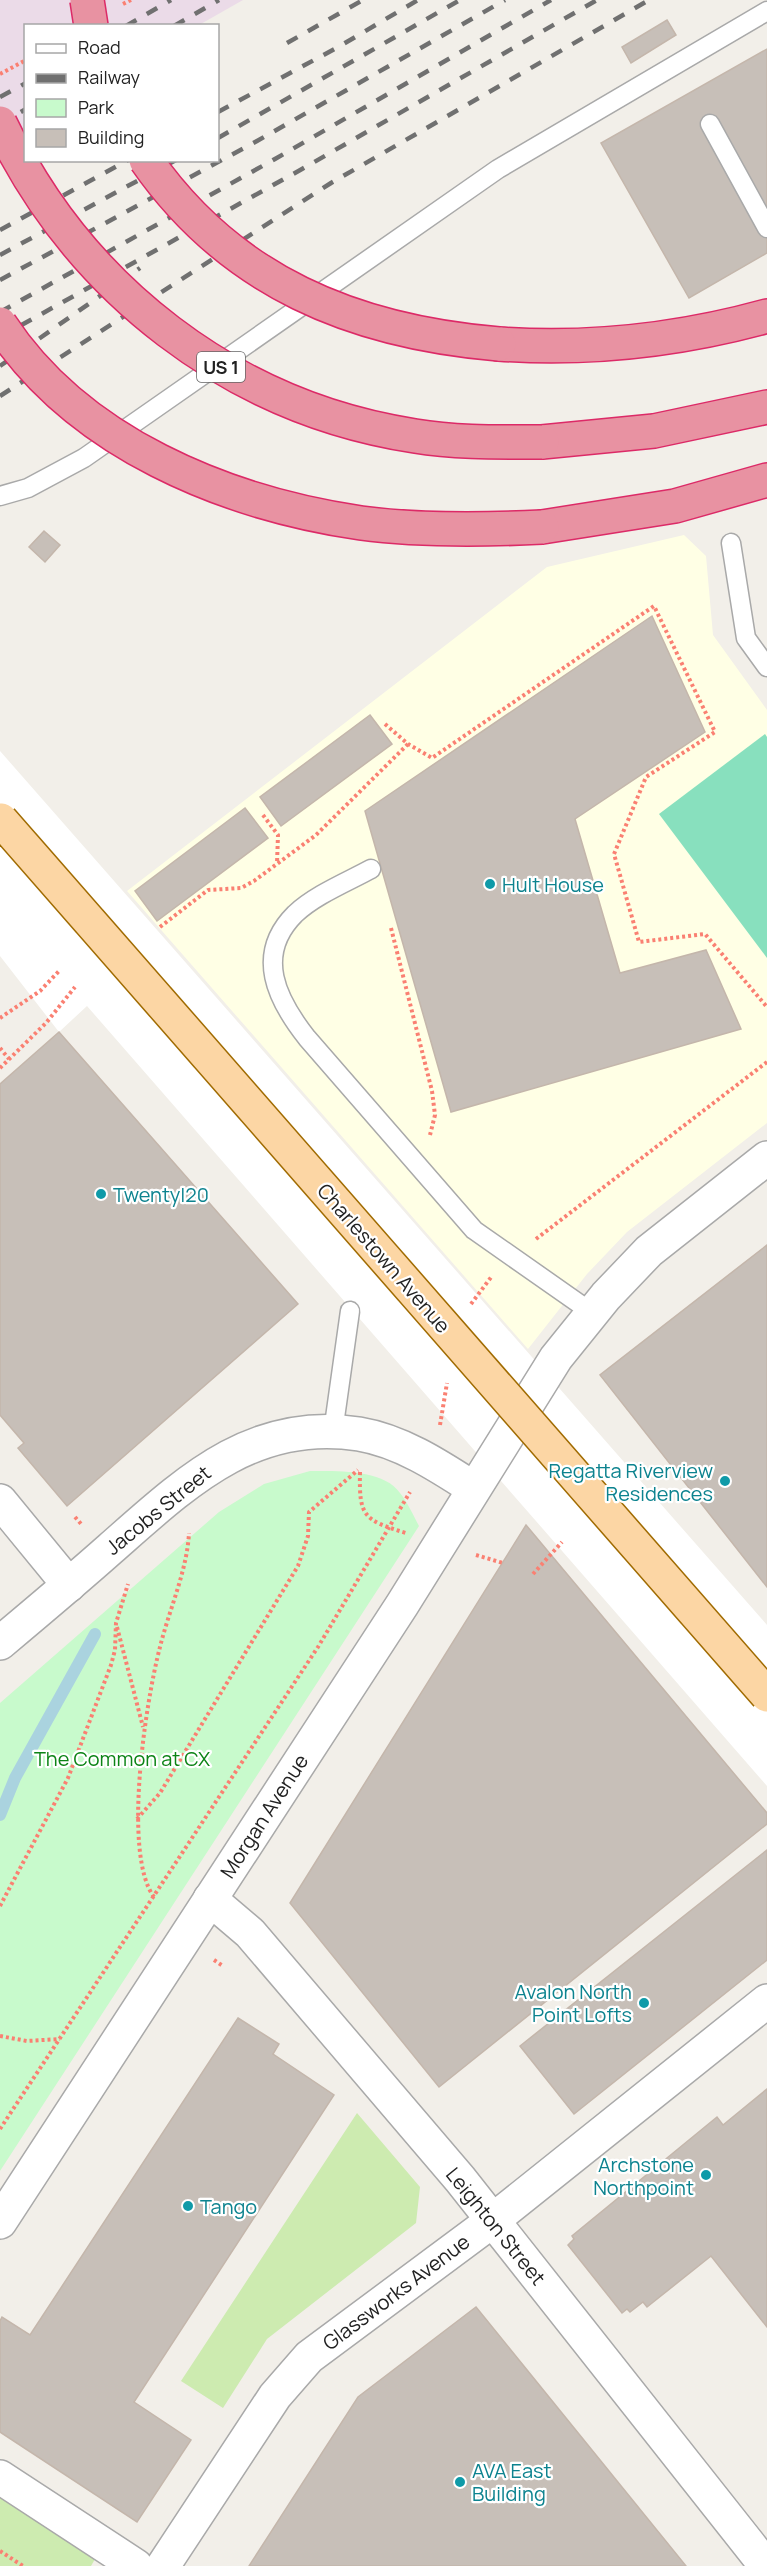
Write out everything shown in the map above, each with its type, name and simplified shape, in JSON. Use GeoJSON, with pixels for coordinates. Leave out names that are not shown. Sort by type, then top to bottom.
{"type":"FeatureCollection","features":[{"type":"Feature","properties":{"kind":"highway"},"geometry":{"type":"LineString","coordinates":[[87,0],[91,24]]}},
{"type":"Feature","properties":{"kind":"highway","name":"US 1"},"geometry":{"type":"LineString","coordinates":[[0,123],[39,195],[66,232],[106,278],[153,321],[196,353],[248,383],[297,404],[354,424],[416,436],[480,441],[542,442],[654,431],[767,407]]}},
{"type":"Feature","properties":{"kind":"highway"},"geometry":{"type":"LineString","coordinates":[[148,162],[187,213],[218,242],[267,276],[311,300],[357,317],[427,334],[531,345],[595,344],[660,338],[767,316]]}},
{"type":"Feature","properties":{"kind":"highway"},"geometry":{"type":"LineString","coordinates":[[0,324],[42,375],[112,434],[158,461],[206,482],[306,513],[361,523],[418,529],[481,530],[542,527],[675,506],[767,480]]}},
{"type":"Feature","properties":{"kind":"main road","name":"Charlestown Avenue"},"geometry":{"type":"LineString","coordinates":[[1,820],[767,1695]]}},
{"type":"Feature","properties":{"kind":"street","name":"Morgan Avenue"},"geometry":{"type":"LineString","coordinates":[[0,2222],[402,1605],[524,1407],[591,1312],[665,1237],[767,1158]]}},
{"type":"Feature","properties":{"kind":"street","name":"Jacobs Street"},"geometry":{"type":"LineString","coordinates":[[0,1643],[170,1497],[223,1459],[249,1446],[276,1437],[333,1432],[360,1434],[398,1446],[426,1459],[473,1488]]}},
{"type":"Feature","properties":{"kind":"street"},"geometry":{"type":"LineString","coordinates":[[0,1500],[69,1585]]}},
{"type":"Feature","properties":{"kind":"street","name":"Leighton Street"},"geometry":{"type":"LineString","coordinates":[[210,1899],[250,1933],[460,2179],[766,2566]]}},
{"type":"Feature","properties":{"kind":"street","name":"Glassworks Avenue"},"geometry":{"type":"LineString","coordinates":[[164,2566],[275,2396],[309,2357],[492,2221],[767,2001]]}},
{"type":"Feature","properties":{"kind":"street"},"geometry":{"type":"LineString","coordinates":[[0,2477],[136,2566]]}},
{"type":"Feature","properties":{"kind":"lane"},"geometry":{"type":"LineString","coordinates":[[0,496],[28,488],[84,458],[498,169],[767,10]]}},
{"type":"Feature","properties":{"kind":"lane"},"geometry":{"type":"LineString","coordinates":[[710,124],[767,228]]}},
{"type":"Feature","properties":{"kind":"lane"},"geometry":{"type":"LineString","coordinates":[[731,543],[746,638],[767,667]]}},
{"type":"Feature","properties":{"kind":"lane"},"geometry":{"type":"LineString","coordinates":[[371,869],[304,907],[288,923],[274,957],[272,970],[277,992],[288,1014],[307,1038],[465,1221],[512,1258],[591,1312]]}},
{"type":"Feature","properties":{"kind":"lane"},"geometry":{"type":"LineString","coordinates":[[333,1432],[350,1311]]}},
{"type":"Feature","properties":{"kind":"path"},"geometry":{"type":"LineString","coordinates":[[0,74],[24,61]]}},
{"type":"Feature","properties":{"kind":"path"},"geometry":{"type":"LineString","coordinates":[[385,724],[408,744],[432,758],[654,606],[715,732],[646,777],[614,854],[639,942],[705,934],[767,1007]]}},
{"type":"Feature","properties":{"kind":"path"},"geometry":{"type":"LineString","coordinates":[[160,927],[208,890],[241,888],[277,864],[316,835],[408,744]]}},
{"type":"Feature","properties":{"kind":"path"},"geometry":{"type":"LineString","coordinates":[[263,815],[278,835],[277,864]]}},
{"type":"Feature","properties":{"kind":"path"},"geometry":{"type":"LineString","coordinates":[[391,928],[432,1091],[435,1116],[428,1142]]}},
{"type":"Feature","properties":{"kind":"path"},"geometry":{"type":"LineString","coordinates":[[0,1018],[40,991],[60,970]]}},
{"type":"Feature","properties":{"kind":"path"},"geometry":{"type":"LineString","coordinates":[[0,1068],[46,1023],[75,987]]}},
{"type":"Feature","properties":{"kind":"path"},"geometry":{"type":"LineString","coordinates":[[0,1048],[9,1059]]}},
{"type":"Feature","properties":{"kind":"path"},"geometry":{"type":"LineString","coordinates":[[468,1311],[484,1284],[512,1258],[767,1062]]}},
{"type":"Feature","properties":{"kind":"path"},"geometry":{"type":"LineString","coordinates":[[440,1434],[443,1398],[449,1376]]}},
{"type":"Feature","properties":{"kind":"path"},"geometry":{"type":"LineString","coordinates":[[137,1819],[163,1788],[298,1566],[308,1536],[309,1512],[360,1468],[362,1508],[372,1519],[390,1528]]}},
{"type":"Feature","properties":{"kind":"path"},"geometry":{"type":"LineString","coordinates":[[0,2129],[318,1647],[411,1490]]}},
{"type":"Feature","properties":{"kind":"path"},"geometry":{"type":"LineString","coordinates":[[154,1897],[144,1879],[137,1846],[144,1731],[159,1651],[188,1556],[189,1533]]}},
{"type":"Feature","properties":{"kind":"path"},"geometry":{"type":"LineString","coordinates":[[533,1574],[562,1542]]}},
{"type":"Feature","properties":{"kind":"path"},"geometry":{"type":"LineString","coordinates":[[471,1553],[503,1563]]}},
{"type":"Feature","properties":{"kind":"path"},"geometry":{"type":"LineString","coordinates":[[0,1906],[68,1778],[111,1665],[115,1650],[116,1623],[130,1580]]}},
{"type":"Feature","properties":{"kind":"path"},"geometry":{"type":"LineString","coordinates":[[116,1623],[144,1731]]}},
{"type":"Feature","properties":{"kind":"path"},"geometry":{"type":"LineString","coordinates":[[0,2036],[27,2041],[61,2039]]}},
{"type":"Feature","properties":{"kind":"path"},"geometry":{"type":"LineString","coordinates":[[0,2551],[23,2566]]}},
{"type":"Feature","properties":{"kind":"shaded area"},"geometry":{"type":"Polygon","coordinates":[[[0,0],[243,0],[201,24],[24,24],[24,131],[0,145],[0,0]]]}},
{"type":"Feature","properties":{"kind":"shaded area"},"geometry":{"type":"Polygon","coordinates":[[[684,535],[706,556],[713,635],[767,710],[767,1123],[627,1232],[587,1274],[528,1349],[127,891],[547,567],[684,535]]]}},
{"type":"Feature","properties":{"kind":"green space"},"geometry":{"type":"Polygon","coordinates":[[[765,734],[767,737],[767,958],[659,814],[765,734]]]}},
{"type":"Feature","properties":{"kind":"green space","name":"The Common at CX"},"geometry":{"type":"Polygon","coordinates":[[[310,1471],[358,1473],[383,1479],[400,1493],[419,1526],[0,2171],[0,1703],[219,1512],[264,1484],[310,1471]]]}},
{"type":"Feature","properties":{"kind":"green space"},"geometry":{"type":"Polygon","coordinates":[[[357,2113],[420,2187],[416,2223],[267,2339],[223,2408],[181,2381],[357,2113]]]}},
{"type":"Feature","properties":{"kind":"green space"},"geometry":{"type":"Polygon","coordinates":[[[0,2497],[95,2559],[91,2566],[0,2566],[0,2497]]]}},
{"type":"Feature","properties":{"kind":"pier"},"geometry":{"type":"Polygon","coordinates":[[[0,751],[767,1625],[767,1786],[87,1006],[59,1032],[0,956],[0,751]]]}},
{"type":"Feature","properties":{"kind":"building"},"geometry":{"type":"Polygon","coordinates":[[[667,20],[676,35],[631,63],[622,47],[667,20]]]}},
{"type":"Feature","properties":{"kind":"building"},"geometry":{"type":"Polygon","coordinates":[[[767,49],[767,253],[689,298],[601,143],[767,49]]]}},
{"type":"Feature","properties":{"kind":"building"},"geometry":{"type":"Polygon","coordinates":[[[44,531],[60,545],[45,562],[29,547],[44,531]]]}},
{"type":"Feature","properties":{"kind":"building","name":"Hult House"},"geometry":{"type":"Polygon","coordinates":[[[652,616],[705,732],[575,819],[620,973],[706,950],[741,1029],[451,1112],[365,811],[652,616]]]}},
{"type":"Feature","properties":{"kind":"building"},"geometry":{"type":"Polygon","coordinates":[[[370,715],[392,744],[281,826],[260,797],[370,715]]]}},
{"type":"Feature","properties":{"kind":"building"},"geometry":{"type":"Polygon","coordinates":[[[245,808],[268,838],[157,921],[135,891],[245,808]]]}},
{"type":"Feature","properties":{"kind":"building","name":"Twenty|20"},"geometry":{"type":"Polygon","coordinates":[[[59,1032],[298,1304],[67,1506],[18,1448],[24,1443],[0,1415],[0,1084],[59,1032]]]}},
{"type":"Feature","properties":{"kind":"building","name":"Regatta Riverview Residences"},"geometry":{"type":"Polygon","coordinates":[[[767,1245],[767,1587],[600,1375],[767,1245]]]}},
{"type":"Feature","properties":{"kind":"building"},"geometry":{"type":"Polygon","coordinates":[[[526,1525],[767,1813],[767,1824],[439,2087],[290,1903],[526,1525]]]}},
{"type":"Feature","properties":{"kind":"building","name":"Avalon North Point Lofts"},"geometry":{"type":"Polygon","coordinates":[[[767,1850],[767,1960],[574,2114],[520,2046],[767,1850]]]}},
{"type":"Feature","properties":{"kind":"building","name":"Tango"},"geometry":{"type":"Polygon","coordinates":[[[238,2018],[279,2044],[273,2054],[334,2095],[134,2402],[191,2440],[137,2522],[0,2432],[0,2321],[2,2317],[30,2335],[238,2018]]]}},
{"type":"Feature","properties":{"kind":"building","name":"Archstone Northpoint"},"geometry":{"type":"Polygon","coordinates":[[[767,2089],[767,2327],[711,2256],[647,2307],[643,2302],[630,2312],[627,2309],[622,2313],[568,2245],[574,2239],[572,2236],[717,2117],[723,2125],[767,2089]]]}},
{"type":"Feature","properties":{"kind":"building","name":"AVA East Building"},"geometry":{"type":"Polygon","coordinates":[[[476,2307],[686,2566],[249,2566],[358,2397],[476,2307]]]}},
{"type":"Feature","properties":{"kind":"waterway"},"geometry":{"type":"LineString","coordinates":[[0,1815],[15,1778],[95,1634]]}},
{"type":"Feature","properties":{"kind":"railway"},"geometry":{"type":"LineString","coordinates":[[129,24],[171,0]]}},
{"type":"Feature","properties":{"kind":"railway"},"geometry":{"type":"LineString","coordinates":[[177,24],[219,0]]}},
{"type":"Feature","properties":{"kind":"railway"},"geometry":{"type":"LineString","coordinates":[[287,43],[363,0]]}},
{"type":"Feature","properties":{"kind":"railway"},"geometry":{"type":"LineString","coordinates":[[219,111],[340,46],[418,0]]}},
{"type":"Feature","properties":{"kind":"railway"},"geometry":{"type":"LineString","coordinates":[[219,137],[460,0]]}},
{"type":"Feature","properties":{"kind":"railway"},"geometry":{"type":"LineString","coordinates":[[219,162],[505,0]]}},
{"type":"Feature","properties":{"kind":"railway"},"geometry":{"type":"LineString","coordinates":[[0,312],[275,159],[551,0]]}},
{"type":"Feature","properties":{"kind":"railway"},"geometry":{"type":"LineString","coordinates":[[0,337],[302,169],[597,0]]}},
{"type":"Feature","properties":{"kind":"railway"},"geometry":{"type":"LineString","coordinates":[[0,396],[331,183],[649,0]]}},
{"type":"Feature","properties":{"kind":"railway"},"geometry":{"type":"LineString","coordinates":[[0,97],[24,84]]}},
{"type":"Feature","properties":{"kind":"railway"},"geometry":{"type":"LineString","coordinates":[[0,124],[24,110]]}},
{"type":"Feature","properties":{"kind":"railway"},"geometry":{"type":"LineString","coordinates":[[0,230],[124,162]]}},
{"type":"Feature","properties":{"kind":"railway"},"geometry":{"type":"LineString","coordinates":[[0,255],[172,162]]}},
{"type":"Feature","properties":{"kind":"railway"},"geometry":{"type":"LineString","coordinates":[[0,280],[218,162]]}},
{"type":"Feature","properties":{"kind":"railway"},"geometry":{"type":"LineString","coordinates":[[0,366],[140,268]]}},
{"type":"Feature","properties":{"kind":"place","name":"Hult House"},"geometry":{"type":"Point","coordinates":[490,884]}},
{"type":"Feature","properties":{"kind":"place","name":"Twenty|20"},"geometry":{"type":"Point","coordinates":[101,1194]}},
{"type":"Feature","properties":{"kind":"place","name":"Regatta Riverview Residences"},"geometry":{"type":"Point","coordinates":[725,1481]}},
{"type":"Feature","properties":{"kind":"place","name":"Avalon North Point Lofts"},"geometry":{"type":"Point","coordinates":[644,2003]}},
{"type":"Feature","properties":{"kind":"place","name":"Archstone Northpoint"},"geometry":{"type":"Point","coordinates":[706,2175]}},
{"type":"Feature","properties":{"kind":"place","name":"Tango"},"geometry":{"type":"Point","coordinates":[188,2206]}},
{"type":"Feature","properties":{"kind":"place","name":"AVA East Building"},"geometry":{"type":"Point","coordinates":[460,2482]}}]}
